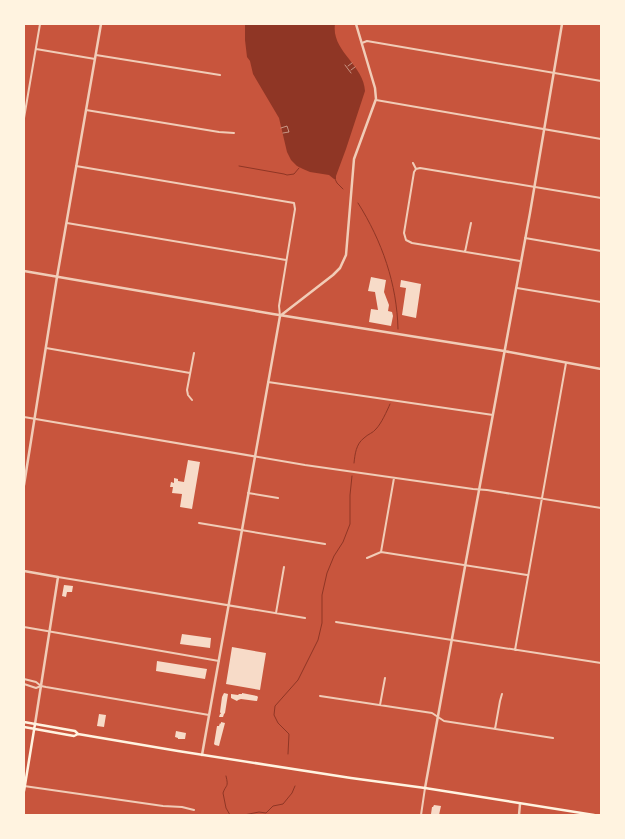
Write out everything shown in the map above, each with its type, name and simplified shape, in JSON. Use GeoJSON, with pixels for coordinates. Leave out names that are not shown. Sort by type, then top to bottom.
{"type":"FeatureCollection","features":[{"type":"Feature","properties":{"kind":"main road"},"geometry":{"type":"LineString","coordinates":[[24,722],[75,731],[78,734],[202,755],[594,815]]}},
{"type":"Feature","properties":{"kind":"main road"},"geometry":{"type":"LineString","coordinates":[[24,791],[35,724]]}},
{"type":"Feature","properties":{"kind":"main road"},"geometry":{"type":"LineString","coordinates":[[24,727],[74,736],[78,734]]}},
{"type":"Feature","properties":{"kind":"street"},"geometry":{"type":"LineString","coordinates":[[24,118],[40,24]]}},
{"type":"Feature","properties":{"kind":"street"},"geometry":{"type":"LineString","coordinates":[[24,485],[66,223],[101,24]]}},
{"type":"Feature","properties":{"kind":"street"},"geometry":{"type":"LineString","coordinates":[[280,316],[334,275],[344,260],[354,161],[376,100],[375,90],[356,24]]}},
{"type":"Feature","properties":{"kind":"street"},"geometry":{"type":"LineString","coordinates":[[421,815],[562,24]]}},
{"type":"Feature","properties":{"kind":"street"},"geometry":{"type":"LineString","coordinates":[[362,43],[367,41],[601,81]]}},
{"type":"Feature","properties":{"kind":"street"},"geometry":{"type":"LineString","coordinates":[[36,49],[95,59]]}},
{"type":"Feature","properties":{"kind":"street"},"geometry":{"type":"LineString","coordinates":[[96,54],[220,75]]}},
{"type":"Feature","properties":{"kind":"street"},"geometry":{"type":"LineString","coordinates":[[376,100],[601,139]]}},
{"type":"Feature","properties":{"kind":"street"},"geometry":{"type":"LineString","coordinates":[[86,110],[234,133]]}},
{"type":"Feature","properties":{"kind":"street"},"geometry":{"type":"LineString","coordinates":[[413,163],[416,168]]}},
{"type":"Feature","properties":{"kind":"street"},"geometry":{"type":"LineString","coordinates":[[76,166],[293,203],[295,205],[279,306],[280,316],[202,755]]}},
{"type":"Feature","properties":{"kind":"street"},"geometry":{"type":"LineString","coordinates":[[416,168],[601,198]]}},
{"type":"Feature","properties":{"kind":"street"},"geometry":{"type":"LineString","coordinates":[[416,168],[404,232],[406,240],[412,243],[521,261]]}},
{"type":"Feature","properties":{"kind":"street"},"geometry":{"type":"LineString","coordinates":[[465,252],[471,222]]}},
{"type":"Feature","properties":{"kind":"street"},"geometry":{"type":"LineString","coordinates":[[66,223],[286,260]]}},
{"type":"Feature","properties":{"kind":"street"},"geometry":{"type":"LineString","coordinates":[[525,238],[601,251]]}},
{"type":"Feature","properties":{"kind":"street"},"geometry":{"type":"LineString","coordinates":[[24,271],[280,316],[504,351],[601,369]]}},
{"type":"Feature","properties":{"kind":"street"},"geometry":{"type":"LineString","coordinates":[[516,288],[601,302]]}},
{"type":"Feature","properties":{"kind":"street"},"geometry":{"type":"LineString","coordinates":[[46,348],[190,373]]}},
{"type":"Feature","properties":{"kind":"street"},"geometry":{"type":"LineString","coordinates":[[192,400],[187,390],[194,353]]}},
{"type":"Feature","properties":{"kind":"street"},"geometry":{"type":"LineString","coordinates":[[515,650],[566,363]]}},
{"type":"Feature","properties":{"kind":"street"},"geometry":{"type":"LineString","coordinates":[[268,382],[492,415]]}},
{"type":"Feature","properties":{"kind":"street"},"geometry":{"type":"LineString","coordinates":[[24,417],[305,465],[601,508]]}},
{"type":"Feature","properties":{"kind":"street"},"geometry":{"type":"LineString","coordinates":[[381,552],[394,478]]}},
{"type":"Feature","properties":{"kind":"street"},"geometry":{"type":"LineString","coordinates":[[248,493],[278,498]]}},
{"type":"Feature","properties":{"kind":"street"},"geometry":{"type":"LineString","coordinates":[[199,523],[325,544]]}},
{"type":"Feature","properties":{"kind":"street"},"geometry":{"type":"LineString","coordinates":[[367,558],[381,552],[528,575]]}},
{"type":"Feature","properties":{"kind":"street"},"geometry":{"type":"LineString","coordinates":[[276,613],[284,567]]}},
{"type":"Feature","properties":{"kind":"street"},"geometry":{"type":"LineString","coordinates":[[24,571],[305,618]]}},
{"type":"Feature","properties":{"kind":"street"},"geometry":{"type":"LineString","coordinates":[[35,724],[58,577]]}},
{"type":"Feature","properties":{"kind":"street"},"geometry":{"type":"LineString","coordinates":[[336,622],[601,663]]}},
{"type":"Feature","properties":{"kind":"street"},"geometry":{"type":"LineString","coordinates":[[24,627],[219,661]]}},
{"type":"Feature","properties":{"kind":"street"},"geometry":{"type":"LineString","coordinates":[[380,705],[385,678]]}},
{"type":"Feature","properties":{"kind":"street"},"geometry":{"type":"LineString","coordinates":[[24,679],[36,682],[41,686]]}},
{"type":"Feature","properties":{"kind":"street"},"geometry":{"type":"LineString","coordinates":[[24,684],[36,688],[41,686],[209,716]]}},
{"type":"Feature","properties":{"kind":"street"},"geometry":{"type":"LineString","coordinates":[[495,729],[502,694]]}},
{"type":"Feature","properties":{"kind":"street"},"geometry":{"type":"LineString","coordinates":[[320,696],[432,714],[444,721],[553,738]]}},
{"type":"Feature","properties":{"kind":"street"},"geometry":{"type":"LineString","coordinates":[[24,786],[194,810]]}},
{"type":"Feature","properties":{"kind":"street"},"geometry":{"type":"LineString","coordinates":[[519,815],[520,804]]}},
{"type":"Feature","properties":{"kind":"path"},"geometry":{"type":"LineString","coordinates":[[352,63],[346,66],[350,72],[355,67]]}},
{"type":"Feature","properties":{"kind":"path"},"geometry":{"type":"LineString","coordinates":[[281,128],[287,126],[289,132],[283,133]]}},
{"type":"Feature","properties":{"kind":"shaded area"},"geometry":{"type":"Polygon","coordinates":[[[245,24],[335,24],[335,34],[338,42],[359,73],[365,91],[336,179],[329,175],[310,172],[297,166],[291,160],[287,152],[279,118],[253,74],[247,57],[245,24]]]}},
{"type":"Feature","properties":{"kind":"building"},"geometry":{"type":"Polygon","coordinates":[[[371,277],[386,280],[384,292],[389,305],[388,311],[392,312],[393,316],[391,326],[369,322],[371,309],[378,310],[375,292],[368,291],[371,277]]]}},
{"type":"Feature","properties":{"kind":"building"},"geometry":{"type":"Polygon","coordinates":[[[401,280],[421,284],[416,318],[402,315],[406,288],[400,287],[401,280]]]}},
{"type":"Feature","properties":{"kind":"building"},"geometry":{"type":"Polygon","coordinates":[[[188,460],[200,462],[192,509],[180,507],[182,494],[172,493],[173,487],[170,487],[171,482],[174,483],[174,478],[184,482],[188,460]]]}},
{"type":"Feature","properties":{"kind":"building"},"geometry":{"type":"Polygon","coordinates":[[[64,585],[73,586],[72,592],[67,592],[66,597],[62,596],[64,585]]]}},
{"type":"Feature","properties":{"kind":"building"},"geometry":{"type":"Polygon","coordinates":[[[182,634],[211,638],[210,648],[180,644],[182,634]]]}},
{"type":"Feature","properties":{"kind":"building"},"geometry":{"type":"Polygon","coordinates":[[[232,647],[266,653],[260,690],[226,684],[232,647]]]}},
{"type":"Feature","properties":{"kind":"building"},"geometry":{"type":"Polygon","coordinates":[[[157,661],[207,669],[205,679],[156,671],[157,661]]]}},
{"type":"Feature","properties":{"kind":"building"},"geometry":{"type":"Polygon","coordinates":[[[224,693],[228,694],[225,713],[223,717],[219,717],[221,714],[224,693]]]}},
{"type":"Feature","properties":{"kind":"building"},"geometry":{"type":"Polygon","coordinates":[[[242,693],[257,696],[257,701],[241,699],[237,701],[231,698],[231,694],[238,695],[242,693]]]}},
{"type":"Feature","properties":{"kind":"building"},"geometry":{"type":"Polygon","coordinates":[[[99,714],[106,715],[104,727],[97,726],[99,714]]]}},
{"type":"Feature","properties":{"kind":"building"},"geometry":{"type":"Polygon","coordinates":[[[221,722],[225,723],[219,746],[214,744],[217,726],[221,722]]]}},
{"type":"Feature","properties":{"kind":"building"},"geometry":{"type":"Polygon","coordinates":[[[176,731],[186,733],[185,739],[175,737],[176,731]]]}},
{"type":"Feature","properties":{"kind":"building"},"geometry":{"type":"Polygon","coordinates":[[[434,805],[441,806],[439,815],[431,814],[434,805]]]}},
{"type":"Feature","properties":{"kind":"waterway"},"geometry":{"type":"LineString","coordinates":[[239,166],[287,175],[294,174],[299,168]]}},
{"type":"Feature","properties":{"kind":"waterway"},"geometry":{"type":"LineString","coordinates":[[335,179],[343,189]]}},
{"type":"Feature","properties":{"kind":"waterway"},"geometry":{"type":"LineString","coordinates":[[358,203],[367,217],[387,263],[395,296],[398,329]]}},
{"type":"Feature","properties":{"kind":"waterway"},"geometry":{"type":"LineString","coordinates":[[354,463],[359,443],[378,427],[390,404]]}},
{"type":"Feature","properties":{"kind":"waterway"},"geometry":{"type":"LineString","coordinates":[[288,754],[289,734],[278,723],[274,715],[275,706],[298,680],[318,640],[322,623],[322,595],[327,573],[350,524],[352,476]]}},
{"type":"Feature","properties":{"kind":"waterway"},"geometry":{"type":"LineString","coordinates":[[226,776],[227,784],[223,793],[226,808],[230,815]]}},
{"type":"Feature","properties":{"kind":"waterway"},"geometry":{"type":"LineString","coordinates":[[244,815],[259,812],[266,813],[273,806],[283,804],[295,786]]}}]}
